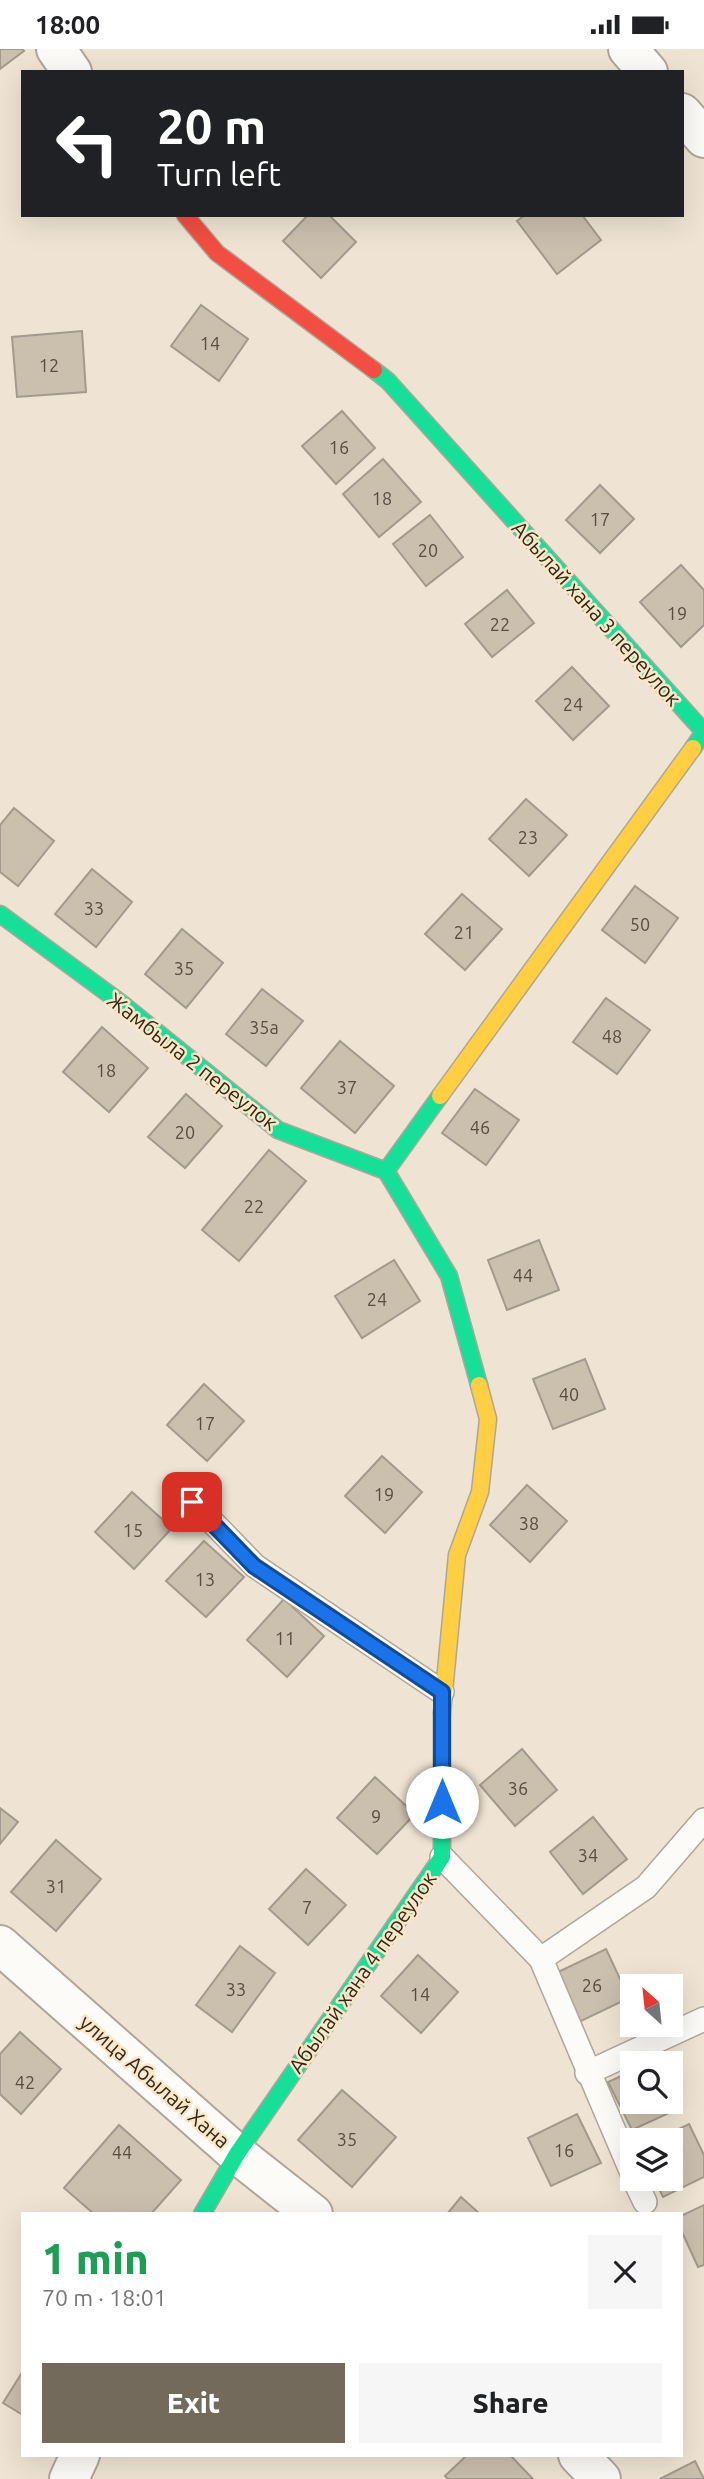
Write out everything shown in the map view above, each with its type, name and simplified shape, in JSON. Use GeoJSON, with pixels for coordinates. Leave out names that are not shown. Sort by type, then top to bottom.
{"type":"FeatureCollection","features":[{"type":"Feature","properties":{"kind":"street"},"geometry":{"type":"LineString","coordinates":[[56,49],[71,70]]}},
{"type":"Feature","properties":{"kind":"street"},"geometry":{"type":"LineString","coordinates":[[628,49],[646,70]]}},
{"type":"Feature","properties":{"kind":"street"},"geometry":{"type":"LineString","coordinates":[[684,115],[704,138]]}},
{"type":"Feature","properties":{"kind":"street","name":"Абылай хана 3 переулок"},"geometry":{"type":"LineString","coordinates":[[187,217],[217,253],[388,380],[704,732],[386,1171]]}},
{"type":"Feature","properties":{"kind":"street","name":"Жамбыла 2 переулок"},"geometry":{"type":"LineString","coordinates":[[0,914],[121,1003],[278,1130],[386,1171]]}},
{"type":"Feature","properties":{"kind":"street","name":"Абылай хана 4 переулок"},"geometry":{"type":"LineString","coordinates":[[203,2212],[237,2154],[442,1857],[442,1692],[457,1555],[480,1492],[488,1419],[449,1276],[386,1171]]}},
{"type":"Feature","properties":{"kind":"street","name":"улица Абылай Хана"},"geometry":{"type":"LineString","coordinates":[[0,1945],[237,2154],[310,2212]]}},
{"type":"Feature","properties":{"kind":"street"},"geometry":{"type":"LineString","coordinates":[[69,2479],[79,2457]]}},
{"type":"Feature","properties":{"kind":"street"},"geometry":{"type":"LineString","coordinates":[[580,2457],[601,2479]]}},
{"type":"Feature","properties":{"kind":"lane"},"geometry":{"type":"LineString","coordinates":[[192,1502],[254,1566],[442,1692]]}},
{"type":"Feature","properties":{"kind":"lane"},"geometry":{"type":"LineString","coordinates":[[541,1959],[646,1887],[704,1820]]}},
{"type":"Feature","properties":{"kind":"lane"},"geometry":{"type":"LineString","coordinates":[[442,1857],[541,1959],[620,2146]]}},
{"type":"Feature","properties":{"kind":"lane"},"geometry":{"type":"LineString","coordinates":[[587,2073],[704,2019]]}},
{"type":"Feature","properties":{"kind":"lane"},"geometry":{"type":"LineString","coordinates":[[640,2191],[645,2202]]}},
{"type":"Feature","properties":{"kind":"building"},"geometry":{"type":"Polygon","coordinates":[[[0,49],[22,49],[24,51],[0,69],[0,49]]]}},
{"type":"Feature","properties":{"kind":"building"},"geometry":{"type":"Polygon","coordinates":[[[306,217],[331,217],[356,242],[321,278],[283,241],[306,217]]]}},
{"type":"Feature","properties":{"kind":"building"},"geometry":{"type":"Polygon","coordinates":[[[522,217],[584,217],[601,240],[557,274],[517,221],[522,217]]]}},
{"type":"Feature","properties":{"kind":"building"},"geometry":{"type":"Polygon","coordinates":[[[201,305],[248,339],[219,381],[171,346],[201,305]]]}},
{"type":"Feature","properties":{"kind":"building"},"geometry":{"type":"Polygon","coordinates":[[[82,331],[86,392],[17,397],[12,337],[82,331]]]}},
{"type":"Feature","properties":{"kind":"building"},"geometry":{"type":"Polygon","coordinates":[[[342,411],[375,448],[336,484],[302,446],[342,411]]]}},
{"type":"Feature","properties":{"kind":"building"},"geometry":{"type":"Polygon","coordinates":[[[383,459],[421,502],[379,537],[343,494],[383,459]]]}},
{"type":"Feature","properties":{"kind":"building"},"geometry":{"type":"Polygon","coordinates":[[[600,485],[634,519],[600,553],[566,520],[600,485]]]}},
{"type":"Feature","properties":{"kind":"building"},"geometry":{"type":"Polygon","coordinates":[[[430,515],[463,557],[426,586],[393,544],[430,515]]]}},
{"type":"Feature","properties":{"kind":"building"},"geometry":{"type":"Polygon","coordinates":[[[681,565],[704,590],[704,625],[681,647],[640,602],[681,565]]]}},
{"type":"Feature","properties":{"kind":"building"},"geometry":{"type":"Polygon","coordinates":[[[507,590],[534,623],[492,657],[465,624],[507,590]]]}},
{"type":"Feature","properties":{"kind":"building"},"geometry":{"type":"Polygon","coordinates":[[[572,667],[609,706],[573,740],[536,701],[572,667]]]}},
{"type":"Feature","properties":{"kind":"building"},"geometry":{"type":"Polygon","coordinates":[[[526,799],[567,835],[529,876],[489,839],[526,799]]]}},
{"type":"Feature","properties":{"kind":"building"},"geometry":{"type":"Polygon","coordinates":[[[14,808],[54,841],[18,886],[0,872],[0,825],[14,808]]]}},
{"type":"Feature","properties":{"kind":"building"},"geometry":{"type":"Polygon","coordinates":[[[92,869],[132,902],[96,947],[55,914],[92,869]]]}},
{"type":"Feature","properties":{"kind":"building"},"geometry":{"type":"Polygon","coordinates":[[[635,886],[678,918],[645,963],[602,930],[635,886]]]}},
{"type":"Feature","properties":{"kind":"building"},"geometry":{"type":"Polygon","coordinates":[[[462,894],[502,929],[465,970],[425,934],[462,894]]]}},
{"type":"Feature","properties":{"kind":"building"},"geometry":{"type":"Polygon","coordinates":[[[182,929],[223,963],[186,1008],[145,974],[182,929]]]}},
{"type":"Feature","properties":{"kind":"building"},"geometry":{"type":"Polygon","coordinates":[[[262,989],[303,1021],[266,1066],[226,1034],[262,989]]]}},
{"type":"Feature","properties":{"kind":"building"},"geometry":{"type":"Polygon","coordinates":[[[606,998],[650,1030],[617,1074],[573,1042],[606,998]]]}},
{"type":"Feature","properties":{"kind":"building"},"geometry":{"type":"Polygon","coordinates":[[[102,1027],[148,1068],[109,1112],[63,1072],[102,1027]]]}},
{"type":"Feature","properties":{"kind":"building"},"geometry":{"type":"Polygon","coordinates":[[[340,1041],[394,1086],[355,1133],[301,1088],[340,1041]]]}},
{"type":"Feature","properties":{"kind":"building"},"geometry":{"type":"Polygon","coordinates":[[[475,1089],[519,1120],[486,1165],[442,1133],[475,1089]]]}},
{"type":"Feature","properties":{"kind":"building"},"geometry":{"type":"Polygon","coordinates":[[[186,1094],[222,1126],[185,1168],[148,1137],[186,1094]]]}},
{"type":"Feature","properties":{"kind":"building"},"geometry":{"type":"Polygon","coordinates":[[[269,1150],[306,1181],[239,1261],[202,1230],[269,1150]]]}},
{"type":"Feature","properties":{"kind":"building"},"geometry":{"type":"Polygon","coordinates":[[[539,1240],[559,1290],[507,1310],[488,1260],[539,1240]]]}},
{"type":"Feature","properties":{"kind":"building"},"geometry":{"type":"Polygon","coordinates":[[[394,1260],[420,1301],[362,1338],[335,1296],[394,1260]]]}},
{"type":"Feature","properties":{"kind":"building"},"geometry":{"type":"Polygon","coordinates":[[[585,1359],[605,1409],[553,1429],[533,1379],[585,1359]]]}},
{"type":"Feature","properties":{"kind":"building"},"geometry":{"type":"Polygon","coordinates":[[[204,1384],[244,1421],[207,1461],[167,1425],[204,1384]]]}},
{"type":"Feature","properties":{"kind":"building"},"geometry":{"type":"Polygon","coordinates":[[[382,1456],[422,1492],[385,1533],[345,1496],[382,1456]]]}},
{"type":"Feature","properties":{"kind":"building"},"geometry":{"type":"Polygon","coordinates":[[[527,1485],[567,1521],[530,1562],[490,1525],[527,1485]]]}},
{"type":"Feature","properties":{"kind":"building"},"geometry":{"type":"Polygon","coordinates":[[[132,1492],[172,1528],[134,1569],[95,1532],[132,1492]]]}},
{"type":"Feature","properties":{"kind":"building"},"geometry":{"type":"Polygon","coordinates":[[[204,1541],[244,1577],[206,1617],[166,1581],[204,1541]]]}},
{"type":"Feature","properties":{"kind":"building"},"geometry":{"type":"Polygon","coordinates":[[[284,1599],[324,1636],[287,1677],[247,1640],[284,1599]]]}},
{"type":"Feature","properties":{"kind":"building"},"geometry":{"type":"Polygon","coordinates":[[[522,1749],[557,1790],[515,1826],[480,1785],[522,1749]]]}},
{"type":"Feature","properties":{"kind":"building"},"geometry":{"type":"Polygon","coordinates":[[[375,1777],[415,1814],[377,1854],[337,1818],[375,1777]]]}},
{"type":"Feature","properties":{"kind":"building"},"geometry":{"type":"Polygon","coordinates":[[[0,1808],[18,1822],[0,1844],[0,1808]]]}},
{"type":"Feature","properties":{"kind":"building"},"geometry":{"type":"Polygon","coordinates":[[[593,1817],[627,1859],[583,1894],[550,1852],[593,1817]]]}},
{"type":"Feature","properties":{"kind":"building"},"geometry":{"type":"Polygon","coordinates":[[[56,1840],[101,1879],[56,1931],[11,1892],[56,1840]]]}},
{"type":"Feature","properties":{"kind":"building"},"geometry":{"type":"Polygon","coordinates":[[[306,1869],[346,1905],[308,1945],[269,1909],[306,1869]]]}},
{"type":"Feature","properties":{"kind":"building"},"geometry":{"type":"Polygon","coordinates":[[[240,1946],[275,1973],[232,2032],[196,2005],[240,1946]]]}},
{"type":"Feature","properties":{"kind":"building"},"geometry":{"type":"Polygon","coordinates":[[[606,1949],[620,1979],[620,2002],[579,2022],[556,1973],[606,1949]]]}},
{"type":"Feature","properties":{"kind":"building"},"geometry":{"type":"Polygon","coordinates":[[[418,1955],[458,1992],[421,2033],[381,1996],[418,1955]]]}},
{"type":"Feature","properties":{"kind":"building"},"geometry":{"type":"Polygon","coordinates":[[[20,2032],[61,2069],[21,2114],[0,2094],[0,2054],[20,2032]]]}},
{"type":"Feature","properties":{"kind":"building"},"geometry":{"type":"Polygon","coordinates":[[[620,2076],[620,2106],[608,2082],[620,2076]]]}},
{"type":"Feature","properties":{"kind":"building"},"geometry":{"type":"Polygon","coordinates":[[[342,2090],[396,2137],[352,2187],[298,2140],[342,2090]]]}},
{"type":"Feature","properties":{"kind":"building"},"geometry":{"type":"Polygon","coordinates":[[[577,2114],[601,2163],[551,2186],[528,2138],[577,2114]]]}},
{"type":"Feature","properties":{"kind":"building"},"geometry":{"type":"Polygon","coordinates":[[[624,2114],[667,2114],[636,2128],[631,2128],[624,2114]]]}},
{"type":"Feature","properties":{"kind":"building"},"geometry":{"type":"Polygon","coordinates":[[[689,2124],[704,2155],[704,2177],[683,2187],[683,2128],[681,2128],[689,2124]]]}},
{"type":"Feature","properties":{"kind":"building"},"geometry":{"type":"Polygon","coordinates":[[[119,2125],[181,2180],[153,2212],[92,2212],[64,2188],[119,2125]]]}},
{"type":"Feature","properties":{"kind":"building"},"geometry":{"type":"Polygon","coordinates":[[[660,2191],[675,2191],[663,2197],[660,2191]]]}},
{"type":"Feature","properties":{"kind":"building"},"geometry":{"type":"Polygon","coordinates":[[[461,2197],[478,2212],[449,2212],[461,2197]]]}},
{"type":"Feature","properties":{"kind":"building"},"geometry":{"type":"Polygon","coordinates":[[[704,2205],[704,2265],[698,2267],[683,2234],[683,2215],[704,2205]]]}},
{"type":"Feature","properties":{"kind":"building"},"geometry":{"type":"Polygon","coordinates":[[[21,2374],[21,2414],[3,2403],[21,2374]]]}},
{"type":"Feature","properties":{"kind":"building"},"geometry":{"type":"Polygon","coordinates":[[[465,2457],[512,2457],[533,2479],[448,2479],[445,2476],[465,2457]]]}},
{"type":"Feature","properties":{"kind":"building"},"geometry":{"type":"Polygon","coordinates":[[[695,2461],[704,2479],[660,2479],[695,2461]]]}},
{"type":"Feature","properties":{"kind":"traffic: fast"},"geometry":{"type":"LineString","coordinates":[[374,370],[388,381],[704,732],[693,748]]}},
{"type":"Feature","properties":{"kind":"traffic: fast"},"geometry":{"type":"LineString","coordinates":[[0,914],[121,1003],[278,1130],[386,1171],[449,1276],[479,1385]]}},
{"type":"Feature","properties":{"kind":"traffic: fast"},"geometry":{"type":"LineString","coordinates":[[386,1171],[440,1096]]}},
{"type":"Feature","properties":{"kind":"traffic: fast"},"geometry":{"type":"LineString","coordinates":[[203,2212],[237,2154],[442,1857],[442,1713]]}},
{"type":"Feature","properties":{"kind":"traffic: slow"},"geometry":{"type":"LineString","coordinates":[[440,1096],[693,748]]}},
{"type":"Feature","properties":{"kind":"traffic: slow"},"geometry":{"type":"LineString","coordinates":[[442,1713],[457,1555],[480,1492],[488,1419],[479,1385]]}},
{"type":"Feature","properties":{"kind":"traffic: jam"},"geometry":{"type":"LineString","coordinates":[[187,217],[217,253],[374,370]]}},
{"type":"Feature","properties":{"kind":"route"},"geometry":{"type":"LineString","coordinates":[[192,1502],[254,1566],[442,1692],[442,1802]]}}]}
